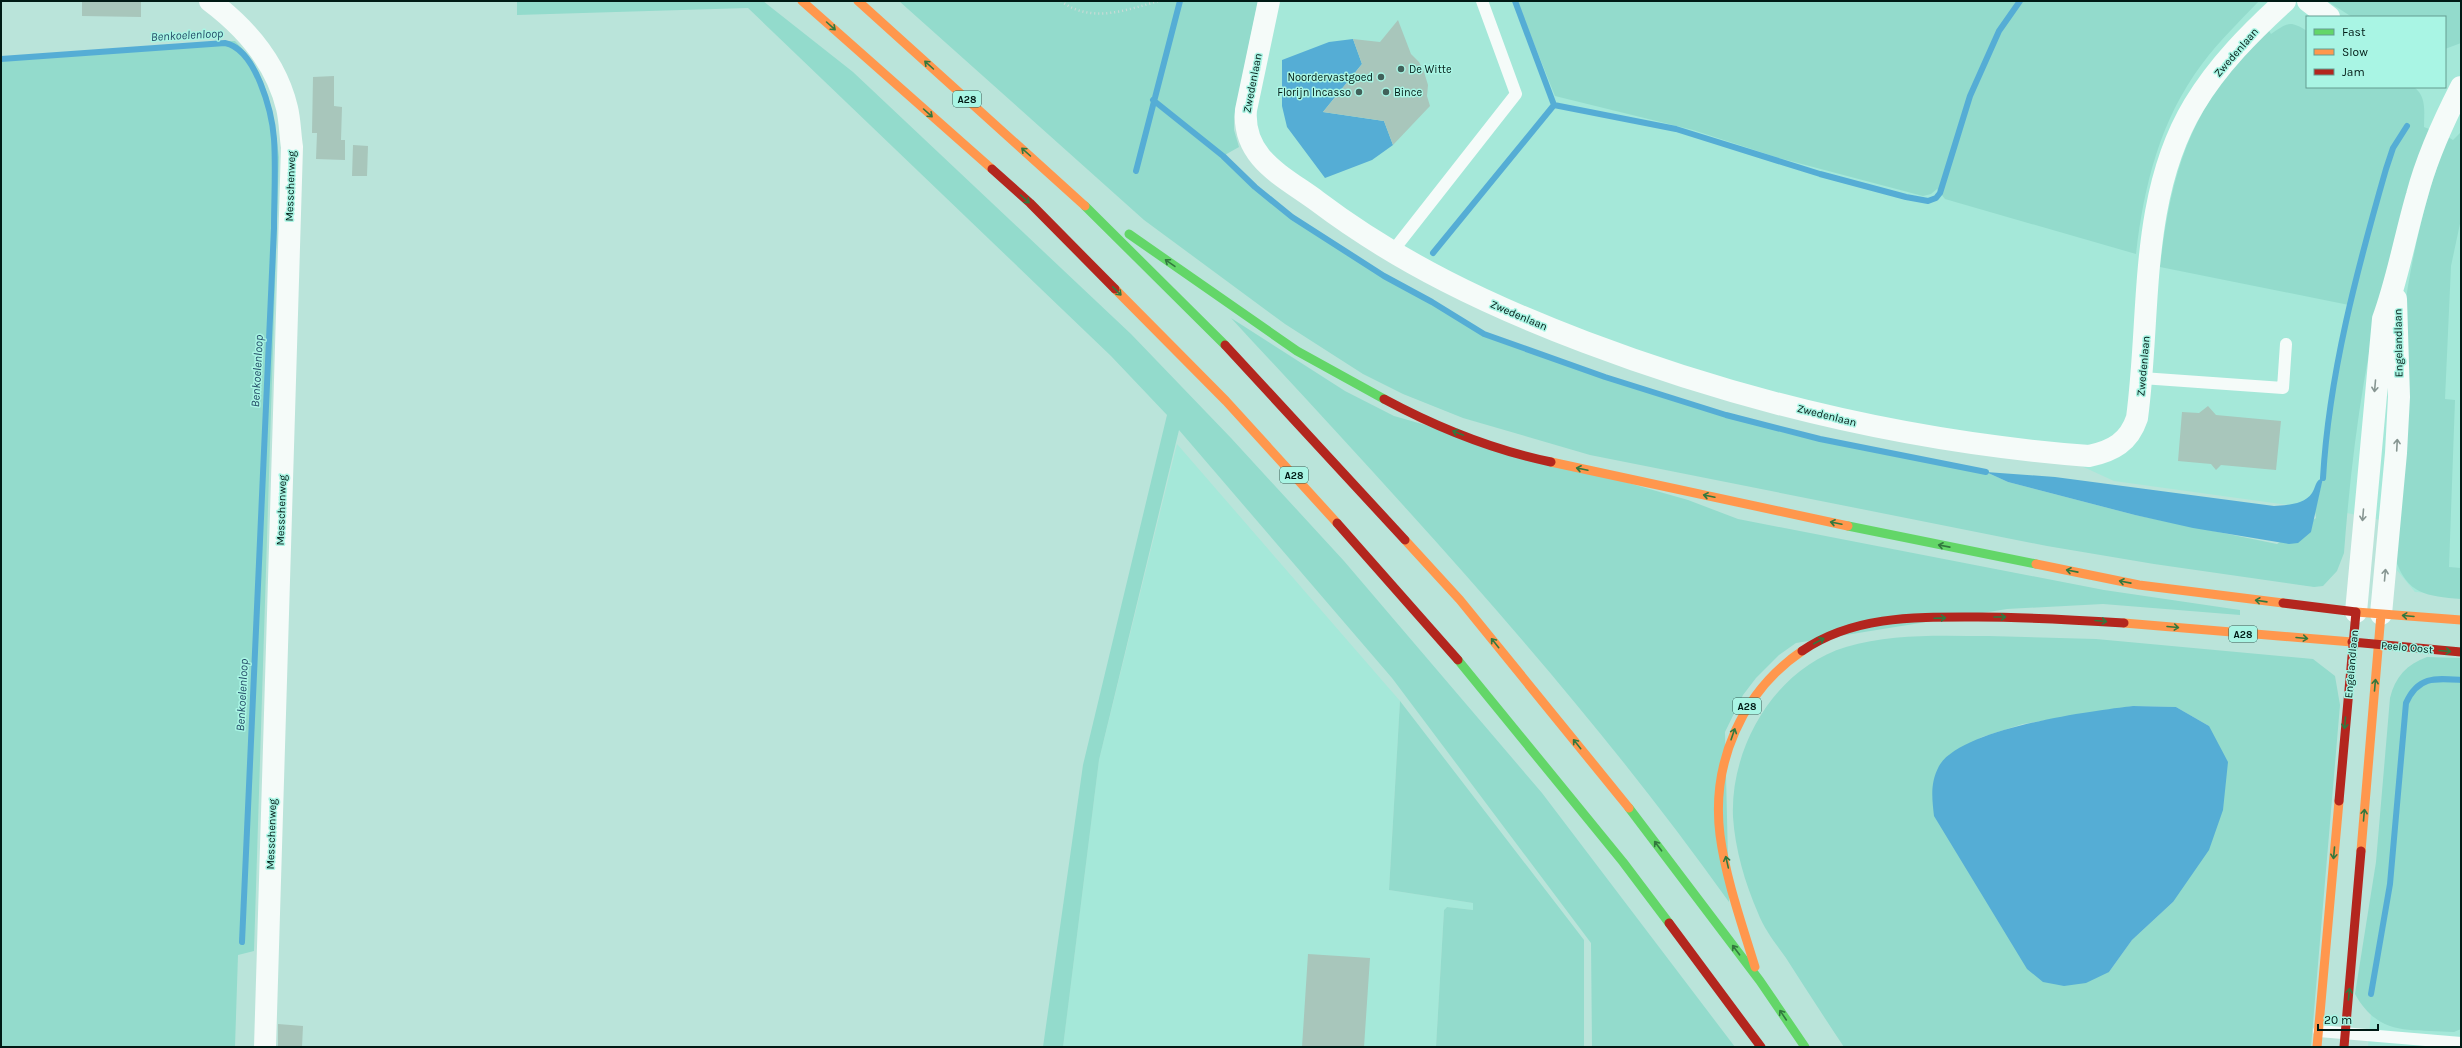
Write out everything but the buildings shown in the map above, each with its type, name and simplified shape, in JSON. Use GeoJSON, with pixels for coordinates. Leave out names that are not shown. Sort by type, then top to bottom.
{"type":"FeatureCollection","features":[{"type":"Feature","properties":{"kind":"main road","name":"A28"},"geometry":{"type":"LineString","coordinates":[[802,1],[1030,203],[1226,402],[1318,501],[1474,679],[1618,856],[1730,1002],[1761,1047]]}},
{"type":"Feature","properties":{"kind":"main road","name":"A28"},"geometry":{"type":"LineString","coordinates":[[858,1],[1076,197],[1255,376],[1460,600],[1654,839],[1760,981],[1805,1047]]}},
{"type":"Feature","properties":{"kind":"main road","name":"A28"},"geometry":{"type":"LineString","coordinates":[[1076,197],[1297,351],[1419,418],[1512,454],[1875,532],[2139,585],[2356,612]]}},
{"type":"Feature","properties":{"kind":"main road"},"geometry":{"type":"LineString","coordinates":[[2356,612],[2461,620]]}},
{"type":"Feature","properties":{"kind":"main road","name":"Engelandlaan"},"geometry":{"type":"LineString","coordinates":[[2317,1047],[2352,642],[2356,612]]}},
{"type":"Feature","properties":{"kind":"main road","name":"Engelandlaan"},"geometry":{"type":"LineString","coordinates":[[2344,1047],[2381,614]]}},
{"type":"Feature","properties":{"kind":"main road","name":"A28"},"geometry":{"type":"LineString","coordinates":[[1760,981],[1735,900],[1723,844],[1719,818],[1721,789],[1726,756],[1735,728],[1750,701],[1784,665],[1806,647],[1849,628],[1875,622],[1961,617],[2068,618],[2352,642]]}},
{"type":"Feature","properties":{"kind":"main road","name":"Peelo Oost"},"geometry":{"type":"LineString","coordinates":[[2352,642],[2461,652]]}},
{"type":"Feature","properties":{"kind":"street","name":"Messchenweg"},"geometry":{"type":"LineString","coordinates":[[210,1],[232,18],[256,42],[276,76],[287,108],[292,147],[264,1047]]}},
{"type":"Feature","properties":{"kind":"street","name":"Zwedenlaan"},"geometry":{"type":"LineString","coordinates":[[1269,1],[1246,110],[1245,124],[1252,146],[1265,162],[1344,222],[1392,252],[1471,295],[1520,317],[1645,365],[1845,421],[1951,440],[2089,456],[2104,453],[2124,441],[2132,432],[2137,418],[2142,378],[2154,232],[2158,206],[2169,159],[2194,106],[2209,84],[2244,40],[2286,1]]}},
{"type":"Feature","properties":{"kind":"street"},"geometry":{"type":"LineString","coordinates":[[2308,1],[2327,16]]}},
{"type":"Feature","properties":{"kind":"street"},"geometry":{"type":"LineString","coordinates":[[2446,80],[2461,88]]}},
{"type":"Feature","properties":{"kind":"street","name":"Engelandlaan"},"geometry":{"type":"LineString","coordinates":[[2356,612],[2379,347],[2383,319],[2396,284],[2417,194],[2430,154],[2461,88]]}},
{"type":"Feature","properties":{"kind":"street","name":"Engelandlaan"},"geometry":{"type":"LineString","coordinates":[[2381,614],[2396,453],[2399,397],[2396,284]]}},
{"type":"Feature","properties":{"kind":"lane"},"geometry":{"type":"LineString","coordinates":[[1392,252],[1516,94],[1482,1]]}},
{"type":"Feature","properties":{"kind":"lane"},"geometry":{"type":"LineString","coordinates":[[2142,378],[2283,388],[2286,344]]}},
{"type":"Feature","properties":{"kind":"lane"},"geometry":{"type":"LineString","coordinates":[[2318,1032],[2461,1043]]}},
{"type":"Feature","properties":{"kind":"path"},"geometry":{"type":"LineString","coordinates":[[1061,1],[1071,8],[1090,14],[1115,12],[1159,1]]}},
{"type":"Feature","properties":{"kind":"shaded area"},"geometry":{"type":"Polygon","coordinates":[[[517,1],[763,1],[853,72],[1131,334],[1231,438],[1344,561],[1542,793],[1735,1047],[1592,1047],[1591,943],[1392,678],[1179,430],[1099,760],[1063,1047],[1043,1047],[1083,765],[1167,415],[1111,356],[748,8],[517,15],[517,1]]]}},
{"type":"Feature","properties":{"kind":"shaded area"},"geometry":{"type":"Polygon","coordinates":[[[899,1],[1258,1],[1234,117],[1234,130],[1239,147],[1223,156],[1255,187],[1315,233],[1484,334],[1605,377],[1726,415],[1820,439],[1986,472],[2008,482],[2135,515],[2277,544],[2316,518],[2315,511],[2323,478],[2325,443],[2349,305],[2160,267],[2168,213],[2180,164],[2200,118],[2213,95],[2229,72],[2268,29],[2271,34],[2289,24],[2296,25],[2306,30],[2306,88],[2415,88],[2423,100],[2424,127],[2429,129],[2411,182],[2396,234],[2372,338],[2355,444],[2344,553],[2337,571],[2323,586],[2314,587],[2154,564],[2047,546],[1590,455],[1463,418],[1403,394],[1363,374],[1285,324],[1144,220],[899,1]]]}},
{"type":"Feature","properties":{"kind":"shaded area"},"geometry":{"type":"Polygon","coordinates":[[[1269,1],[2461,1],[2461,595],[2415,592],[2391,563],[2390,522],[2347,513],[2114,481],[2053,453],[1864,424],[1520,317],[1265,162],[1246,110],[1269,1]]]}},
{"type":"Feature","properties":{"kind":"shaded area"},"geometry":{"type":"Polygon","coordinates":[[[1517,1],[2259,1],[2230,31],[2202,64],[2187,85],[2175,108],[2156,154],[2149,178],[2139,228],[2136,254],[1945,199],[1937,189],[1931,194],[1923,196],[1779,158],[1693,130],[1555,96],[1517,1]]]}},
{"type":"Feature","properties":{"kind":"shaded area"},"geometry":{"type":"Polygon","coordinates":[[[2327,1],[2461,1],[2461,43],[2446,49],[2446,16],[2350,16],[2327,1]]]}},
{"type":"Feature","properties":{"kind":"shaded area"},"geometry":{"type":"Polygon","coordinates":[[[235,41],[255,66],[262,80],[272,109],[279,157],[254,951],[238,955],[235,1047],[1,1047],[1,57],[235,41]]]}},
{"type":"Feature","properties":{"kind":"shaded area"},"geometry":{"type":"Polygon","coordinates":[[[2461,132],[2461,219],[2451,266],[2445,399],[2455,400],[2449,567],[2461,568],[2461,599],[2438,597],[2420,591],[2406,580],[2395,558],[2404,311],[2416,244],[2433,179],[2448,137],[2453,140],[2461,132]]]}},
{"type":"Feature","properties":{"kind":"shaded area"},"geometry":{"type":"Polygon","coordinates":[[[1231,318],[1345,391],[1394,416],[1688,500],[1738,519],[2104,590],[2240,610],[2240,615],[2103,604],[2007,609],[1796,643],[1779,655],[1756,678],[1743,695],[1725,732],[1729,902],[1613,749],[1552,675],[1426,530],[1231,318]]]}},
{"type":"Feature","properties":{"kind":"shaded area"},"geometry":{"type":"Polygon","coordinates":[[[1177,444],[1400,701],[1389,890],[1473,903],[1473,910],[1447,907],[1444,910],[1436,1047],[1063,1047],[1099,760],[1177,444]]]}},
{"type":"Feature","properties":{"kind":"shaded area"},"geometry":{"type":"Polygon","coordinates":[[[1917,636],[1989,636],[2096,639],[2313,659],[2335,676],[2340,705],[2311,1047],[1844,1047],[1767,931],[1749,890],[1738,854],[1733,817],[1734,790],[1740,763],[1749,738],[1762,713],[1779,691],[1798,672],[1821,657],[1846,647],[1881,639],[1917,636]],[[2133,706],[2023,724],[1982,737],[1949,755],[2109,972],[2132,940],[2173,902],[2209,726],[2176,707],[2133,706]]]}},
{"type":"Feature","properties":{"kind":"shaded area"},"geometry":{"type":"Polygon","coordinates":[[[2427,657],[2461,658],[2461,1029],[2454,1032],[2410,1030],[2385,1024],[2374,1018],[2364,1008],[2355,994],[2376,862],[2390,698],[2395,684],[2403,672],[2413,663],[2427,657]]]}},
{"type":"Feature","properties":{"kind":"shaded area"},"geometry":{"type":"Polygon","coordinates":[[[1400,701],[1584,940],[1584,1047],[1436,1047],[1444,910],[1447,907],[1473,910],[1473,903],[1389,890],[1400,701]]]}},
{"type":"Feature","properties":{"kind":"shaded area"},"geometry":{"type":"Polygon","coordinates":[[[2372,1001],[2461,1008],[2461,1047],[2368,1047],[2372,1001]]]}},
{"type":"Feature","properties":{"kind":"water"},"geometry":{"type":"Polygon","coordinates":[[[1353,39],[1362,64],[1323,112],[1384,121],[1393,145],[1372,160],[1325,178],[1287,127],[1282,106],[1282,60],[1329,42],[1353,39]]]}},
{"type":"Feature","properties":{"kind":"water"},"geometry":{"type":"Polygon","coordinates":[[[1986,472],[2055,477],[2274,506],[2294,504],[2304,500],[2312,493],[2318,480],[2323,478],[2311,532],[2298,543],[2289,544],[2193,528],[2135,515],[2008,482],[1986,472]]]}},
{"type":"Feature","properties":{"kind":"water"},"geometry":{"type":"Polygon","coordinates":[[[2133,706],[2176,707],[2209,726],[2228,762],[2223,810],[2209,850],[2173,902],[2132,940],[2109,972],[2086,983],[2064,986],[2043,982],[2027,969],[1934,816],[1932,791],[1934,778],[1939,766],[1952,753],[1973,741],[1999,732],[2059,717],[2133,706]]]}},
{"type":"Feature","properties":{"kind":"waterway"},"geometry":{"type":"LineString","coordinates":[[1136,171],[1180,1]]}},
{"type":"Feature","properties":{"kind":"waterway"},"geometry":{"type":"LineString","coordinates":[[1433,253],[1554,105],[1515,1]]}},
{"type":"Feature","properties":{"kind":"waterway"},"geometry":{"type":"LineString","coordinates":[[1554,105],[1676,129],[1820,174],[1906,197],[1928,201],[1936,198],[1940,193],[1970,96],[1999,31],[2020,1]]}},
{"type":"Feature","properties":{"kind":"waterway","name":"Benkoelenloop"},"geometry":{"type":"LineString","coordinates":[[1,59],[225,43],[236,48],[254,69],[266,98],[273,127],[274,139],[274,228],[242,942]]}},
{"type":"Feature","properties":{"kind":"waterway"},"geometry":{"type":"LineString","coordinates":[[1153,100],[1223,156],[1255,187],[1292,217],[1384,276],[1432,302],[1484,334],[1605,377],[1726,415],[1820,439],[1986,472]]}},
{"type":"Feature","properties":{"kind":"waterway"},"geometry":{"type":"LineString","coordinates":[[2323,478],[2331,400],[2355,284],[2386,169],[2393,148],[2407,126]]}},
{"type":"Feature","properties":{"kind":"waterway"},"geometry":{"type":"LineString","coordinates":[[2371,994],[2390,884],[2406,703],[2411,694],[2422,683],[2435,679],[2461,680]]}},
{"type":"Feature","properties":{"kind":"traffic: fast"},"geometry":{"type":"LineString","coordinates":[[1085,206],[1225,345]]}},
{"type":"Feature","properties":{"kind":"traffic: fast"},"geometry":{"type":"LineString","coordinates":[[1129,234],[1297,351],[1384,399]]}},
{"type":"Feature","properties":{"kind":"traffic: fast"},"geometry":{"type":"LineString","coordinates":[[1848,526],[2036,564]]}},
{"type":"Feature","properties":{"kind":"traffic: fast"},"geometry":{"type":"LineString","coordinates":[[1458,660],[1623,862],[1669,923]]}},
{"type":"Feature","properties":{"kind":"traffic: fast"},"geometry":{"type":"LineString","coordinates":[[1629,808],[1760,981],[1805,1047]]}},
{"type":"Feature","properties":{"kind":"traffic: slow"},"geometry":{"type":"LineString","coordinates":[[802,1],[992,169]]}},
{"type":"Feature","properties":{"kind":"traffic: slow"},"geometry":{"type":"LineString","coordinates":[[858,1],[1085,206]]}},
{"type":"Feature","properties":{"kind":"traffic: slow"},"geometry":{"type":"LineString","coordinates":[[1115,289],[1226,401],[1337,523]]}},
{"type":"Feature","properties":{"kind":"traffic: slow"},"geometry":{"type":"LineString","coordinates":[[1551,462],[1848,526]]}},
{"type":"Feature","properties":{"kind":"traffic: slow"},"geometry":{"type":"LineString","coordinates":[[1405,540],[1460,600],[1629,808]]}},
{"type":"Feature","properties":{"kind":"traffic: slow"},"geometry":{"type":"LineString","coordinates":[[2036,564],[2139,585],[2283,603]]}},
{"type":"Feature","properties":{"kind":"traffic: slow"},"geometry":{"type":"LineString","coordinates":[[2356,612],[2461,620]]}},
{"type":"Feature","properties":{"kind":"traffic: slow"},"geometry":{"type":"LineString","coordinates":[[2361,851],[2381,614]]}},
{"type":"Feature","properties":{"kind":"traffic: slow"},"geometry":{"type":"LineString","coordinates":[[2124,623],[2352,642]]}},
{"type":"Feature","properties":{"kind":"traffic: slow"},"geometry":{"type":"LineString","coordinates":[[1755,967],[1726,869],[1720,835],[1718,808],[1721,782],[1726,756],[1735,731],[1747,708],[1763,687],[1781,668],[1802,651]]}},
{"type":"Feature","properties":{"kind":"traffic: slow"},"geometry":{"type":"LineString","coordinates":[[2317,1047],[2339,801]]}},
{"type":"Feature","properties":{"kind":"traffic: jam"},"geometry":{"type":"LineString","coordinates":[[992,169],[1030,203],[1115,289]]}},
{"type":"Feature","properties":{"kind":"traffic: jam"},"geometry":{"type":"LineString","coordinates":[[1225,345],[1405,540]]}},
{"type":"Feature","properties":{"kind":"traffic: jam"},"geometry":{"type":"LineString","coordinates":[[1384,399],[1444,428],[1486,444],[1551,462]]}},
{"type":"Feature","properties":{"kind":"traffic: jam"},"geometry":{"type":"LineString","coordinates":[[1337,523],[1458,660]]}},
{"type":"Feature","properties":{"kind":"traffic: jam"},"geometry":{"type":"LineString","coordinates":[[2283,603],[2356,612]]}},
{"type":"Feature","properties":{"kind":"traffic: jam"},"geometry":{"type":"LineString","coordinates":[[2339,801],[2356,612]]}},
{"type":"Feature","properties":{"kind":"traffic: jam"},"geometry":{"type":"LineString","coordinates":[[1802,651],[1822,639],[1843,630],[1887,620],[1955,617],[2124,623]]}},
{"type":"Feature","properties":{"kind":"traffic: jam"},"geometry":{"type":"LineString","coordinates":[[2352,642],[2461,652]]}},
{"type":"Feature","properties":{"kind":"traffic: jam"},"geometry":{"type":"LineString","coordinates":[[2344,1047],[2361,851]]}},
{"type":"Feature","properties":{"kind":"traffic: jam"},"geometry":{"type":"LineString","coordinates":[[1669,923],[1761,1047]]}},
{"type":"Feature","properties":{"kind":"place","name":"De Witte"},"geometry":{"type":"Point","coordinates":[1401,69]}},
{"type":"Feature","properties":{"kind":"place","name":"Noordervastgoed"},"geometry":{"type":"Point","coordinates":[1381,77]}},
{"type":"Feature","properties":{"kind":"place","name":"Florijn Incasso"},"geometry":{"type":"Point","coordinates":[1359,92]}},
{"type":"Feature","properties":{"kind":"place","name":"Bince"},"geometry":{"type":"Point","coordinates":[1386,92]}}]}
